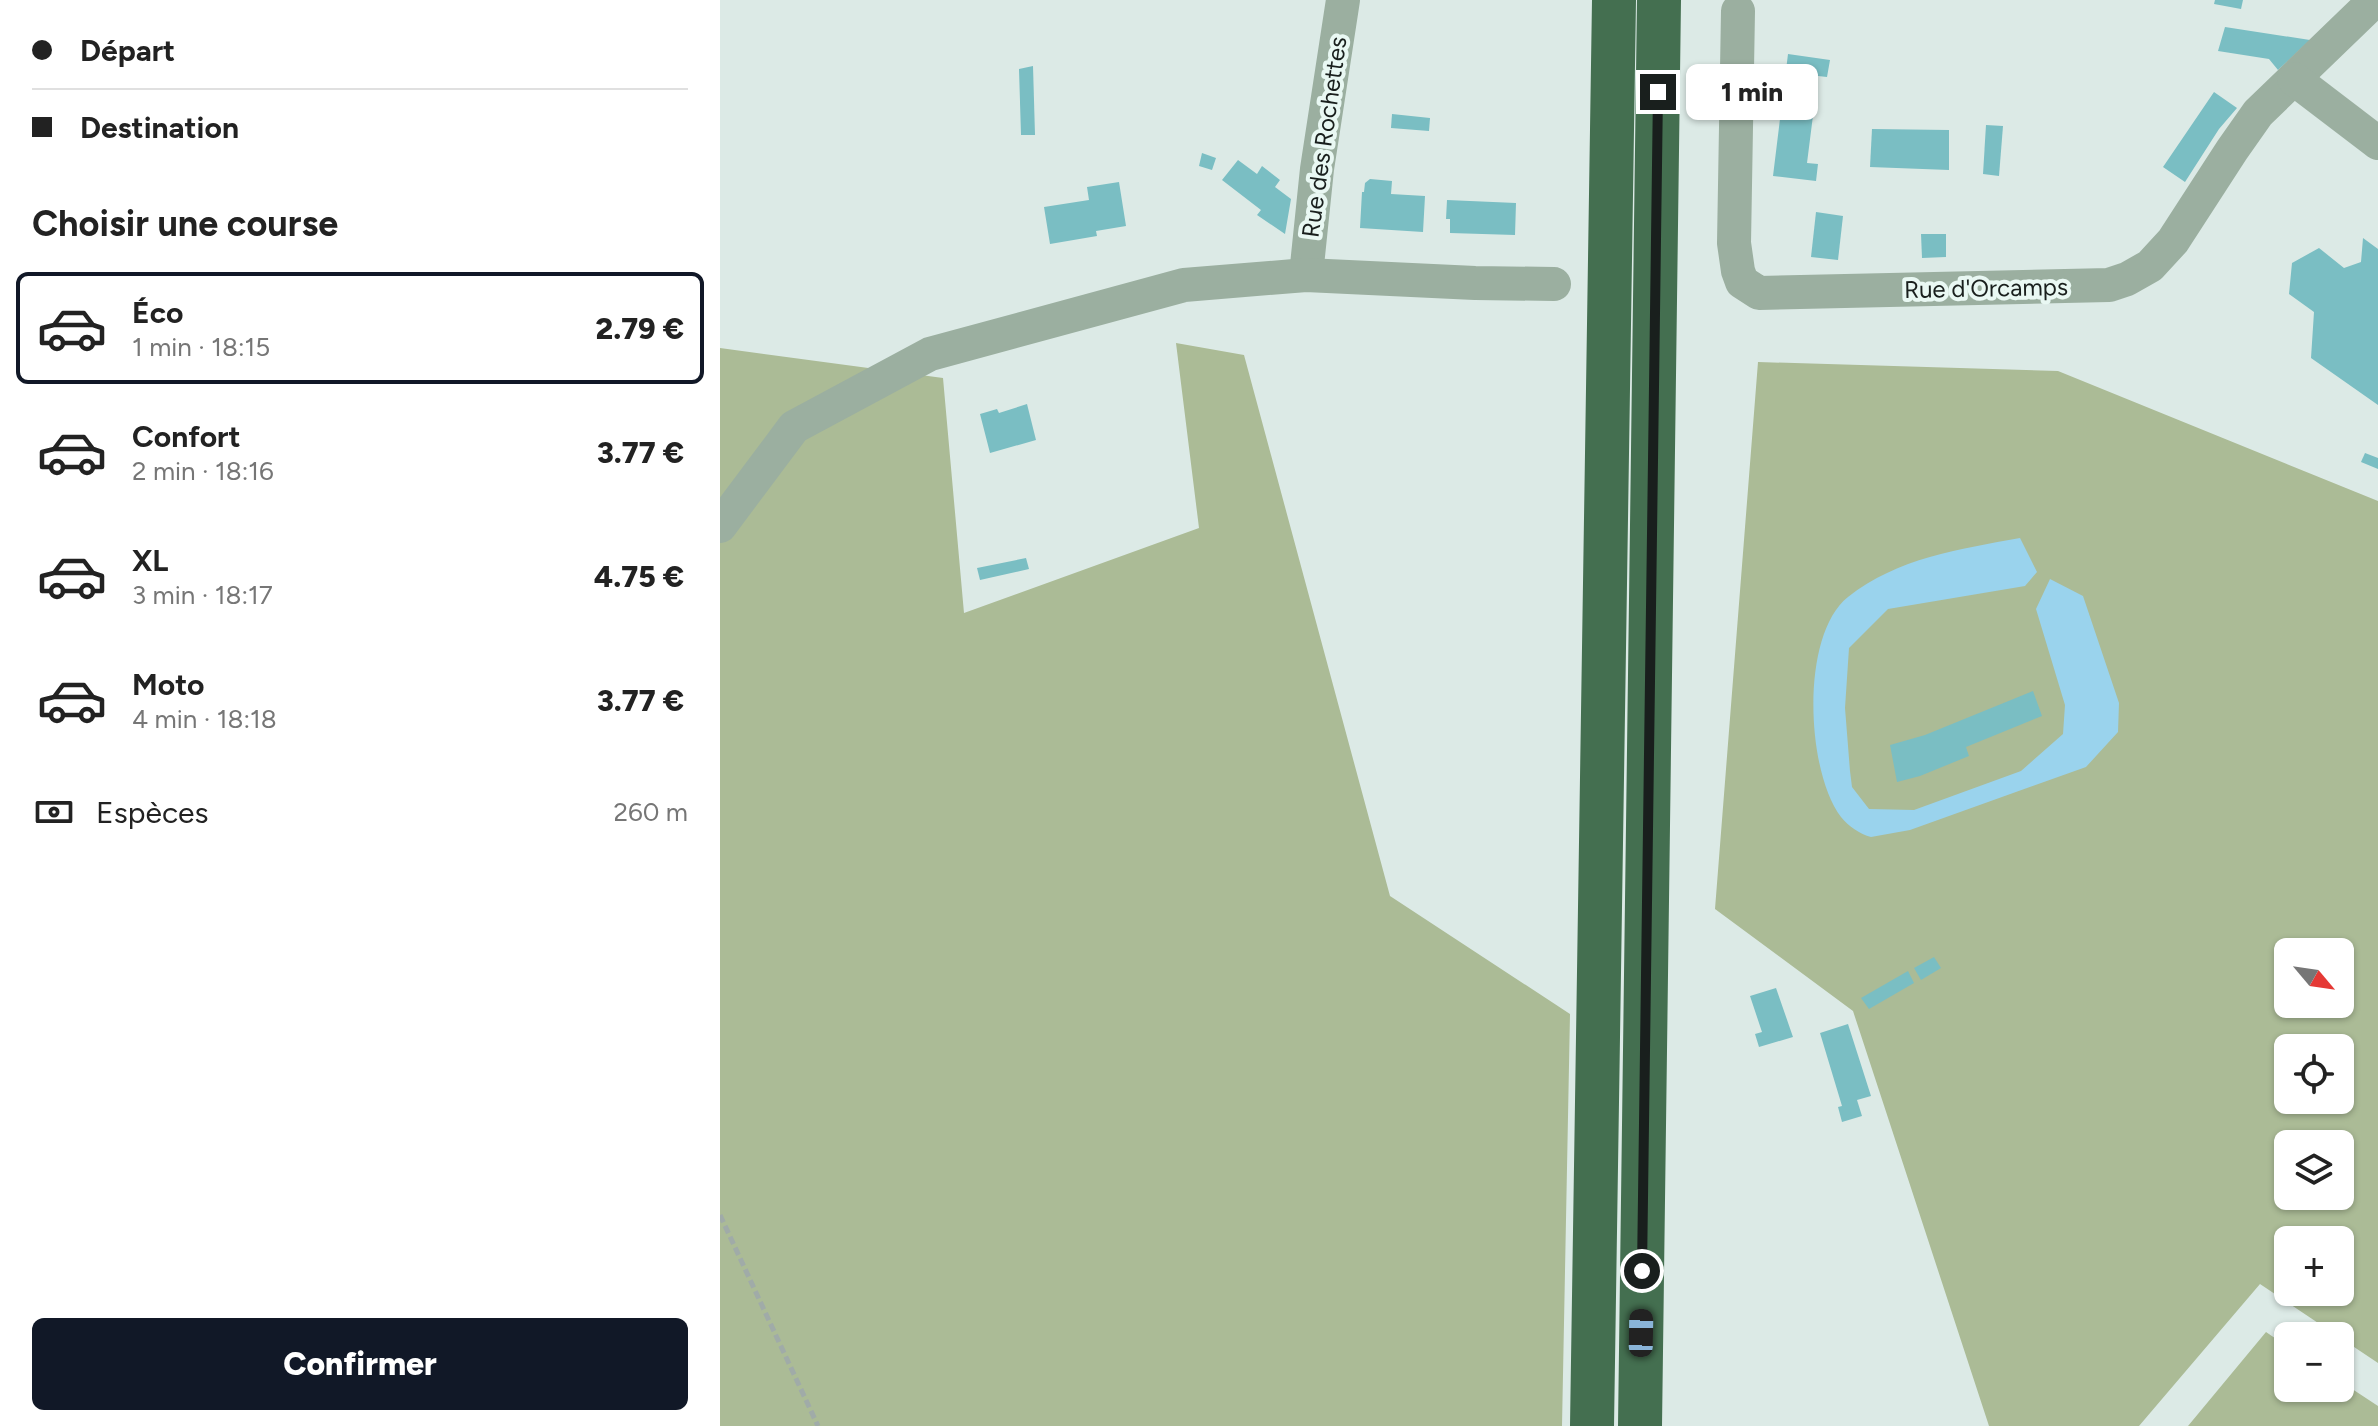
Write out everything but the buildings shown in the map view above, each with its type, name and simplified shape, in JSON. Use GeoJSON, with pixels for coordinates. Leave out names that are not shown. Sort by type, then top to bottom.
{"type":"FeatureCollection","features":[{"type":"Feature","properties":{"kind":"highway"},"geometry":{"type":"LineString","coordinates":[[1592,1426],[1614,0]]}},
{"type":"Feature","properties":{"kind":"highway"},"geometry":{"type":"LineString","coordinates":[[1640,1426],[1659,0]]}},
{"type":"Feature","properties":{"kind":"street","name":"Rue des Rochettes"},"geometry":{"type":"LineString","coordinates":[[1306,275],[1317,169],[1343,0]]}},
{"type":"Feature","properties":{"kind":"street","name":"Rue d'Orcamps"},"geometry":{"type":"LineString","coordinates":[[1738,11],[1734,243],[1742,282],[1759,293],[2109,285],[2127,279],[2150,266],[2173,241],[2258,113],[2375,0]]}},
{"type":"Feature","properties":{"kind":"street"},"geometry":{"type":"LineString","coordinates":[[2294,79],[2378,143]]}},
{"type":"Feature","properties":{"kind":"street"},"geometry":{"type":"LineString","coordinates":[[720,526],[794,427],[930,354],[1184,285],[1306,275],[1554,284]]}},
{"type":"Feature","properties":{"kind":"path"},"geometry":{"type":"LineString","coordinates":[[720,1215],[818,1426]]}},
{"type":"Feature","properties":{"kind":"green space"},"geometry":{"type":"Polygon","coordinates":[[[1176,343],[1244,355],[1390,896],[1570,1014],[1562,1426],[720,1426],[720,348],[943,378],[964,613],[1199,528],[1176,343]]]}},
{"type":"Feature","properties":{"kind":"green space"},"geometry":{"type":"Polygon","coordinates":[[[1758,362],[2058,371],[2378,501],[2378,1363],[2354,1347],[2354,1322],[2317,1322],[2293,1306],[2354,1306],[2354,1226],[2274,1226],[2274,1293],[2260,1284],[2139,1426],[1989,1426],[1853,1011],[1715,909],[1758,362]]]}},
{"type":"Feature","properties":{"kind":"green space"},"geometry":{"type":"Polygon","coordinates":[[[2266,1332],[2274,1337],[2274,1402],[2354,1402],[2354,1390],[2378,1406],[2378,1426],[2188,1426],[2266,1332]]]}},
{"type":"Feature","properties":{"kind":"water"},"geometry":{"type":"Polygon","coordinates":[[[2020,538],[2037,572],[2025,586],[1888,609],[1849,648],[1845,708],[1852,787],[1869,809],[1914,810],[2021,771],[2063,734],[2065,705],[2036,609],[2050,579],[2083,596],[2119,703],[2118,732],[2086,767],[1910,830],[1871,837],[1859,832],[1841,817],[1829,796],[1815,737],[1815,671],[1832,615],[1848,597],[1867,584],[1908,564],[1952,551],[2020,538]]]}},
{"type":"Feature","properties":{"kind":"route"},"geometry":{"type":"LineString","coordinates":[[1642,1271],[1658,92]]}}]}
